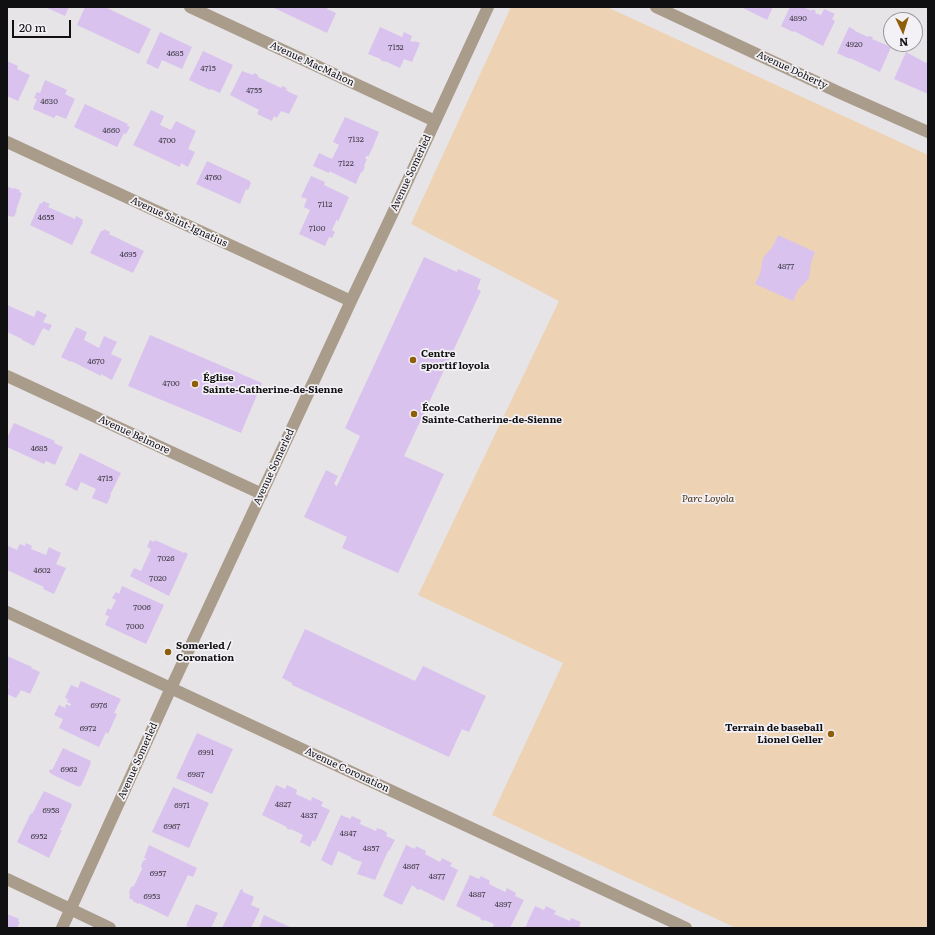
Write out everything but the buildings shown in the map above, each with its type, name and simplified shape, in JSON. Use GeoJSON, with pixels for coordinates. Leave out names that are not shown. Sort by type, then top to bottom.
{"type":"FeatureCollection","features":[{"type":"Feature","properties":{"kind":"street","name":"Avenue MacMahon"},"geometry":{"type":"LineString","coordinates":[[190,7],[435,121]]}},
{"type":"Feature","properties":{"kind":"street","name":"Avenue Somerled"},"geometry":{"type":"LineString","coordinates":[[62,928],[171,688],[488,7]]}},
{"type":"Feature","properties":{"kind":"street","name":"Avenue Doherty"},"geometry":{"type":"LineString","coordinates":[[656,7],[838,92],[928,132]]}},
{"type":"Feature","properties":{"kind":"street","name":"Avenue Saint-Ignatius"},"geometry":{"type":"LineString","coordinates":[[7,142],[351,301]]}},
{"type":"Feature","properties":{"kind":"street","name":"Avenue Belmore"},"geometry":{"type":"LineString","coordinates":[[7,376],[262,494]]}},
{"type":"Feature","properties":{"kind":"street","name":"Avenue Coronation"},"geometry":{"type":"LineString","coordinates":[[7,612],[686,928]]}},
{"type":"Feature","properties":{"kind":"street"},"geometry":{"type":"LineString","coordinates":[[7,879],[110,928]]}},
{"type":"Feature","properties":{"kind":"green space","name":"Parc Loyola"},"geometry":{"type":"Polygon","coordinates":[[[511,7],[607,7],[928,155],[928,928],[736,928],[492,815],[563,663],[418,595],[559,301],[411,224],[511,7]]]}},
{"type":"Feature","properties":{"kind":"place","name":"Centre sportif loyola"},"geometry":{"type":"Point","coordinates":[413,360]}},
{"type":"Feature","properties":{"kind":"place","name":"Église Sainte-Catherine-de-Sienne"},"geometry":{"type":"Point","coordinates":[195,384]}},
{"type":"Feature","properties":{"kind":"place","name":"École Sainte-Catherine-de-Sienne"},"geometry":{"type":"Point","coordinates":[414,414]}},
{"type":"Feature","properties":{"kind":"place","name":"Somerled / Coronation"},"geometry":{"type":"Point","coordinates":[168,652]}},
{"type":"Feature","properties":{"kind":"place","name":"Terrain de baseball Lionel Geller"},"geometry":{"type":"Point","coordinates":[831,734]}}]}
